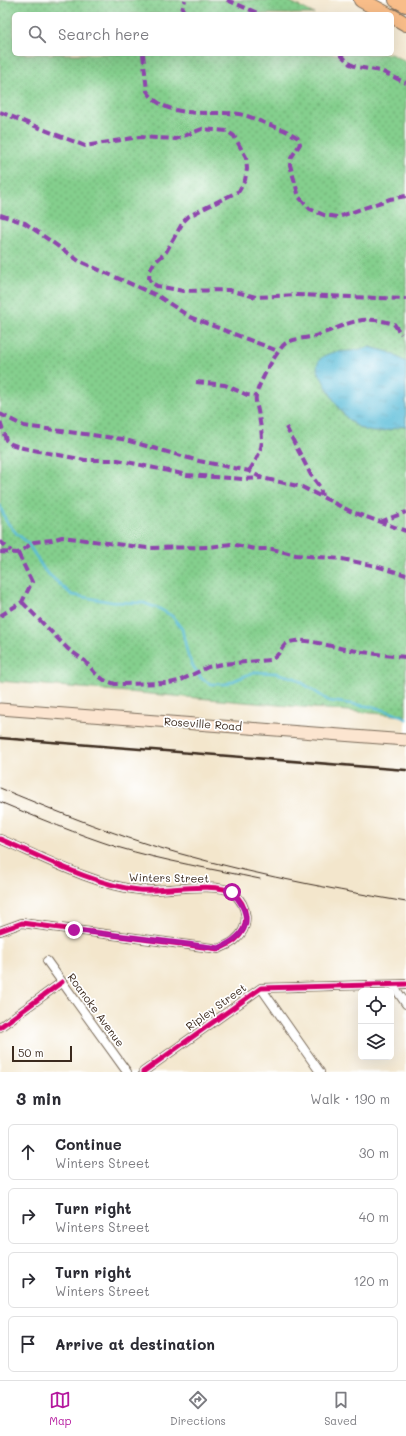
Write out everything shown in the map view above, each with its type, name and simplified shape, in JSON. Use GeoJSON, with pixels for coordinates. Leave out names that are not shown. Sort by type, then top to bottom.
{"type":"FeatureCollection","features":[{"type":"Feature","properties":{"kind":"highway"},"geometry":{"type":"LineString","coordinates":[[361,0],[384,12]]}},
{"type":"Feature","properties":{"kind":"highway"},"geometry":{"type":"LineString","coordinates":[[396,0],[406,5]]}},
{"type":"Feature","properties":{"kind":"highway"},"geometry":{"type":"LineString","coordinates":[[394,17],[406,24]]}},
{"type":"Feature","properties":{"kind":"main road","name":"Roseville Road"},"geometry":{"type":"LineString","coordinates":[[0,709],[406,740]]}},
{"type":"Feature","properties":{"kind":"street","name":"Winters Street"},"geometry":{"type":"LineString","coordinates":[[0,838],[98,881],[117,886],[140,890],[194,887],[220,889],[232,892],[242,903],[247,918],[244,928],[235,940],[219,948],[22,923],[0,931]]}},
{"type":"Feature","properties":{"kind":"street","name":"Roanoke Avenue"},"geometry":{"type":"LineString","coordinates":[[47,961],[127,1072]]}},
{"type":"Feature","properties":{"kind":"street"},"geometry":{"type":"LineString","coordinates":[[0,1027],[62,982]]}},
{"type":"Feature","properties":{"kind":"street","name":"Ripley Street"},"geometry":{"type":"LineString","coordinates":[[143,1072],[261,988],[406,984]]}},
{"type":"Feature","properties":{"kind":"street"},"geometry":{"type":"LineString","coordinates":[[393,985],[406,1004]]}},
{"type":"Feature","properties":{"kind":"street"},"geometry":{"type":"LineString","coordinates":[[261,988],[320,1072]]}},
{"type":"Feature","properties":{"kind":"green space"},"geometry":{"type":"Polygon","coordinates":[[[0,0],[287,0],[310,12],[12,12],[12,56],[394,56],[406,62],[406,716],[0,681],[0,0]]]}},
{"type":"Feature","properties":{"kind":"water"},"geometry":{"type":"Polygon","coordinates":[[[370,347],[389,352],[406,362],[406,426],[381,432],[373,432],[354,424],[339,408],[317,370],[320,359],[324,356],[334,352],[351,351],[370,347]]]}},
{"type":"Feature","properties":{"kind":"waterway"},"geometry":{"type":"LineString","coordinates":[[0,506],[6,521],[17,534],[27,542],[45,571],[72,595],[112,602],[144,603],[160,609],[172,616],[182,629],[188,656],[193,666],[202,679],[211,684],[226,684],[254,672],[276,673],[295,678],[329,701],[374,707],[402,716],[406,719]]}},
{"type":"Feature","properties":{"kind":"tram line"},"geometry":{"type":"LineString","coordinates":[[0,788],[54,810],[147,844],[211,862],[275,877],[406,902]]}},
{"type":"Feature","properties":{"kind":"tram line"},"geometry":{"type":"LineString","coordinates":[[0,802],[58,826],[117,847],[170,861],[260,879]]}},
{"type":"Feature","properties":{"kind":"railway"},"geometry":{"type":"LineString","coordinates":[[0,738],[406,770]]}},
{"type":"Feature","properties":{"kind":"marked path"},"geometry":{"type":"LineString","coordinates":[[182,12],[185,0]]}},
{"type":"Feature","properties":{"kind":"marked path"},"geometry":{"type":"LineString","coordinates":[[227,0],[255,12]]}},
{"type":"Feature","properties":{"kind":"marked path"},"geometry":{"type":"LineString","coordinates":[[143,56],[147,91],[155,100],[166,107],[189,112],[227,113],[251,117],[298,138],[300,144],[291,158],[290,165],[299,197],[310,209],[324,215],[338,217],[390,199],[406,196]]}},
{"type":"Feature","properties":{"kind":"marked path"},"geometry":{"type":"LineString","coordinates":[[342,56],[350,64],[357,67],[381,71],[406,83]]}},
{"type":"Feature","properties":{"kind":"marked path"},"geometry":{"type":"LineString","coordinates":[[0,112],[85,146],[139,137],[176,139],[202,129],[227,131],[234,136],[246,157],[247,169],[245,180],[239,191],[189,216],[183,222],[166,252],[154,263],[150,270],[149,278],[152,283],[157,286],[183,291],[229,290],[256,297],[298,295],[406,299]]}},
{"type":"Feature","properties":{"kind":"marked path"},"geometry":{"type":"LineString","coordinates":[[0,215],[25,223],[79,261],[158,296],[190,317],[278,351]]}},
{"type":"Feature","properties":{"kind":"marked path"},"geometry":{"type":"LineString","coordinates":[[249,471],[261,449],[262,442],[256,399],[257,391],[273,359],[282,346],[294,340],[317,336],[349,323],[364,320],[383,321],[394,324],[401,334]]}},
{"type":"Feature","properties":{"kind":"marked path"},"geometry":{"type":"LineString","coordinates":[[196,382],[225,385],[247,395],[256,396]]}},
{"type":"Feature","properties":{"kind":"marked path"},"geometry":{"type":"LineString","coordinates":[[0,414],[24,426],[122,439],[199,461],[249,471],[262,478],[302,487],[352,512],[406,531]]}},
{"type":"Feature","properties":{"kind":"marked path"},"geometry":{"type":"LineString","coordinates":[[0,422],[6,440],[11,444],[23,448],[85,460],[118,460],[187,475],[243,479],[262,478]]}},
{"type":"Feature","properties":{"kind":"marked path"},"geometry":{"type":"LineString","coordinates":[[286,427],[311,475],[320,487],[322,496]]}},
{"type":"Feature","properties":{"kind":"marked path"},"geometry":{"type":"LineString","coordinates":[[380,522],[406,512]]}},
{"type":"Feature","properties":{"kind":"marked path"},"geometry":{"type":"LineString","coordinates":[[0,552],[18,553],[34,542],[62,537],[147,548],[209,547],[231,544],[255,549],[272,549],[296,555],[342,559],[376,566],[406,575]]}},
{"type":"Feature","properties":{"kind":"marked path"},"geometry":{"type":"LineString","coordinates":[[0,541],[11,551]]}},
{"type":"Feature","properties":{"kind":"marked path"},"geometry":{"type":"LineString","coordinates":[[0,616],[22,602],[32,582],[18,553]]}},
{"type":"Feature","properties":{"kind":"marked path"},"geometry":{"type":"LineString","coordinates":[[22,602],[68,649],[85,661],[95,673],[104,680],[115,684],[169,683],[179,681],[208,667],[222,664],[270,660],[274,658],[287,643],[297,641],[406,657]]}},
{"type":"Feature","properties":{"kind":"cycle path"},"geometry":{"type":"LineString","coordinates":[[0,839],[68,869],[122,887],[139,890],[202,887],[226,890],[233,893],[238,898],[242,904],[246,916],[244,929],[240,935],[232,943],[219,949],[22,923],[0,931]]}},
{"type":"Feature","properties":{"kind":"cycle path"},"geometry":{"type":"LineString","coordinates":[[0,1027],[62,982]]}},
{"type":"Feature","properties":{"kind":"cycle path"},"geometry":{"type":"LineString","coordinates":[[143,1072],[261,988],[406,984]]}},
{"type":"Feature","properties":{"kind":"route"},"geometry":{"type":"LineString","coordinates":[[74,930],[219,948],[235,940],[244,928],[247,918],[242,903],[232,892]]}}]}
